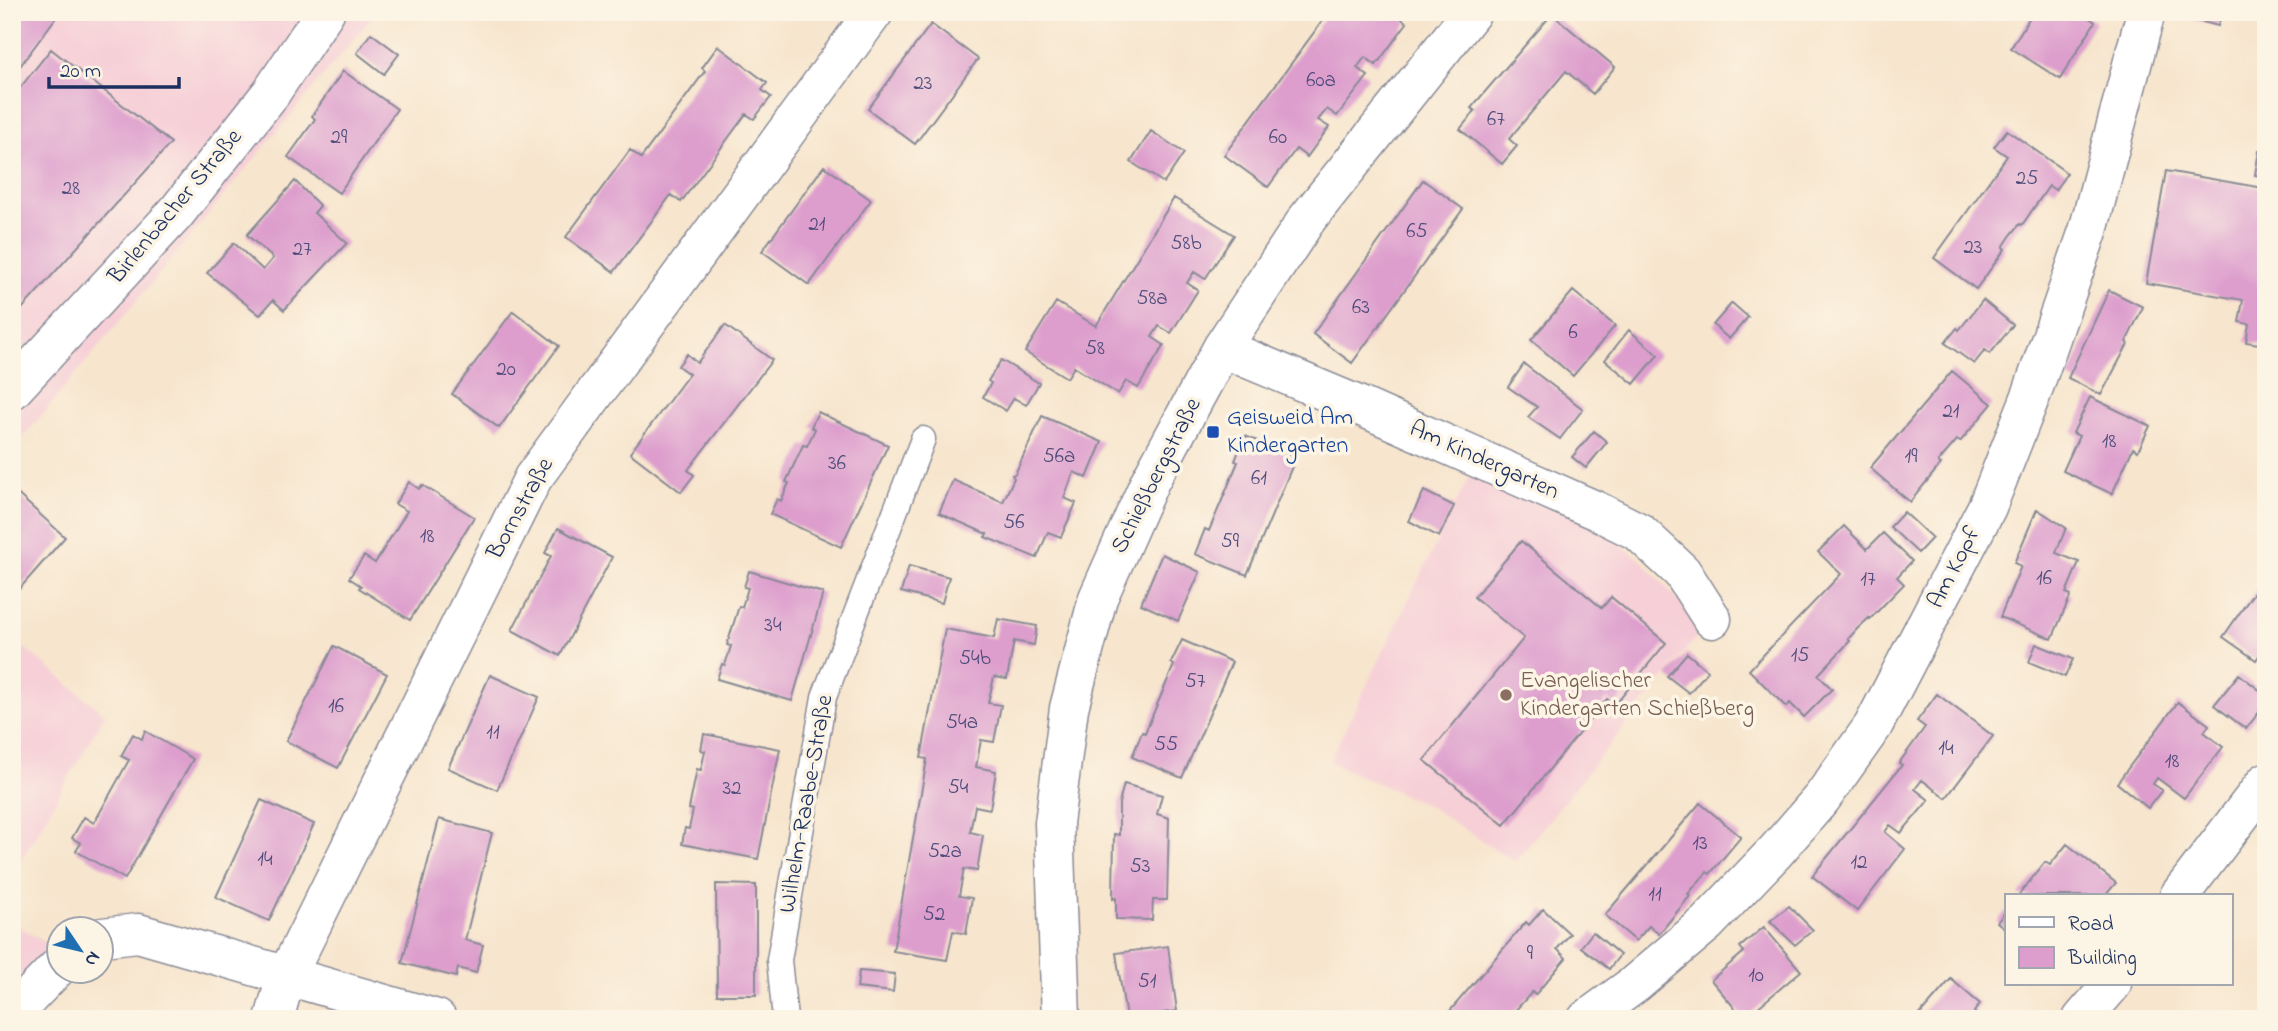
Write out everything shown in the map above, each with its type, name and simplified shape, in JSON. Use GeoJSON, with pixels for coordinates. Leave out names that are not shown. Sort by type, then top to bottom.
{"type":"FeatureCollection","features":[{"type":"Feature","properties":{"kind":"street","name":"Birlenbacher Straße"},"geometry":{"type":"LineString","coordinates":[[12,390],[176,213],[271,93],[325,12]]}},
{"type":"Feature","properties":{"kind":"street","name":"Bornstraße"},"geometry":{"type":"LineString","coordinates":[[274,1019],[286,977],[533,478],[874,12]]}},
{"type":"Feature","properties":{"kind":"street","name":"Schießbergstraße"},"geometry":{"type":"LineString","coordinates":[[1061,1019],[1054,823],[1069,708],[1098,598],[1150,481],[1222,348],[1307,219],[1472,12]]}},
{"type":"Feature","properties":{"kind":"street","name":"Am Kopf"},"geometry":{"type":"LineString","coordinates":[[1587,1019],[1707,923],[1822,798],[1873,726],[1987,507],[2032,393],[2088,232],[2146,12]]}},
{"type":"Feature","properties":{"kind":"street","name":"Am Kindergarten"},"geometry":{"type":"LineString","coordinates":[[1222,348],[1390,419],[1639,532],[1682,572],[1712,619]]}},
{"type":"Feature","properties":{"kind":"street"},"geometry":{"type":"LineString","coordinates":[[2181,894],[2266,782]]}},
{"type":"Feature","properties":{"kind":"street"},"geometry":{"type":"LineString","coordinates":[[116,935],[138,933],[437,1019]]}},
{"type":"Feature","properties":{"kind":"street"},"geometry":{"type":"LineString","coordinates":[[14,1019],[27,998],[46,979]]}},
{"type":"Feature","properties":{"kind":"street"},"geometry":{"type":"LineString","coordinates":[[2082,1019],[2110,986]]}},
{"type":"Feature","properties":{"kind":"lane","name":"Wilhelm-Raabe-Straße"},"geometry":{"type":"LineString","coordinates":[[785,1019],[779,960],[824,697],[923,439]]}},
{"type":"Feature","properties":{"kind":"shaded area"},"geometry":{"type":"Polygon","coordinates":[[[12,12],[376,12],[12,451],[12,12]]]}},
{"type":"Feature","properties":{"kind":"shaded area","name":"Evangelischer Kindergarten Schießberg"},"geometry":{"type":"Polygon","coordinates":[[[1471,473],[1593,524],[1640,559],[1704,628],[1515,862],[1429,806],[1329,762],[1471,473]]]}},
{"type":"Feature","properties":{"kind":"shaded area"},"geometry":{"type":"Polygon","coordinates":[[[12,638],[105,714],[12,876],[12,638]]]}},
{"type":"Feature","properties":{"kind":"shaded area"},"geometry":{"type":"Polygon","coordinates":[[[12,922],[46,943],[46,967],[12,1009],[12,922]]]}},
{"type":"Feature","properties":{"kind":"building"},"geometry":{"type":"Polygon","coordinates":[[[12,12],[60,12],[12,77],[12,12]]]}},
{"type":"Feature","properties":{"kind":"building"},"geometry":{"type":"Polygon","coordinates":[[[1015,12],[1029,12],[1025,19],[1015,12]]]}},
{"type":"Feature","properties":{"kind":"building"},"geometry":{"type":"Polygon","coordinates":[[[1329,12],[1393,12],[1407,23],[1376,65],[1365,57],[1357,68],[1368,76],[1337,116],[1327,109],[1318,120],[1329,127],[1307,157],[1296,149],[1268,187],[1224,155],[1329,12]]]}},
{"type":"Feature","properties":{"kind":"building"},"geometry":{"type":"Polygon","coordinates":[[[2033,12],[2081,12],[2095,22],[2060,79],[2011,48],[2033,12]]]}},
{"type":"Feature","properties":{"kind":"building"},"geometry":{"type":"Polygon","coordinates":[[[2181,12],[2222,12],[2218,26],[2180,16],[2181,12]]]}},
{"type":"Feature","properties":{"kind":"building"},"geometry":{"type":"Polygon","coordinates":[[[1552,14],[1615,67],[1593,94],[1566,71],[1509,139],[1517,146],[1502,164],[1460,129],[1475,111],[1471,108],[1552,14]]]}},
{"type":"Feature","properties":{"kind":"building"},"geometry":{"type":"Polygon","coordinates":[[[931,24],[978,59],[915,144],[868,109],[931,24]]]}},
{"type":"Feature","properties":{"kind":"building"},"geometry":{"type":"Polygon","coordinates":[[[371,33],[399,54],[384,74],[357,53],[371,33]]]}},
{"type":"Feature","properties":{"kind":"building"},"geometry":{"type":"Polygon","coordinates":[[[718,46],[767,83],[762,90],[771,97],[754,119],[746,114],[681,202],[671,195],[614,272],[566,237],[630,150],[641,158],[705,71],[702,68],[718,46]]]}},
{"type":"Feature","properties":{"kind":"building"},"geometry":{"type":"Polygon","coordinates":[[[51,49],[171,143],[12,320],[12,98],[51,49]]]}},
{"type":"Feature","properties":{"kind":"building"},"geometry":{"type":"Polygon","coordinates":[[[343,71],[397,109],[339,193],[288,157],[315,119],[312,116],[343,71]]]}},
{"type":"Feature","properties":{"kind":"building"},"geometry":{"type":"Polygon","coordinates":[[[2007,130],[2067,173],[2055,190],[2049,186],[2022,225],[2011,235],[2003,247],[2005,249],[1976,289],[1934,258],[2007,156],[1994,147],[2007,130]]]}},
{"type":"Feature","properties":{"kind":"building"},"geometry":{"type":"Polygon","coordinates":[[[1151,131],[1184,153],[1164,183],[1131,162],[1151,131]]]}},
{"type":"Feature","properties":{"kind":"building"},"geometry":{"type":"Polygon","coordinates":[[[2259,151],[2266,152],[2266,176],[2255,175],[2259,151]]]}},
{"type":"Feature","properties":{"kind":"building"},"geometry":{"type":"Polygon","coordinates":[[[824,166],[871,200],[809,285],[762,251],[824,166]]]}},
{"type":"Feature","properties":{"kind":"building"},"geometry":{"type":"Polygon","coordinates":[[[2166,171],[2263,188],[2266,183],[2266,345],[2246,342],[2249,324],[2239,322],[2243,300],[2146,283],[2166,171]]]}},
{"type":"Feature","properties":{"kind":"building"},"geometry":{"type":"Polygon","coordinates":[[[1423,180],[1463,209],[1352,363],[1313,334],[1423,180]]]}},
{"type":"Feature","properties":{"kind":"building"},"geometry":{"type":"Polygon","coordinates":[[[295,181],[320,206],[314,213],[347,243],[284,310],[273,300],[260,315],[207,273],[234,243],[263,270],[273,258],[247,235],[295,181]]]}},
{"type":"Feature","properties":{"kind":"building"},"geometry":{"type":"Polygon","coordinates":[[[1174,198],[1234,235],[1205,279],[1194,272],[1187,283],[1198,290],[1171,333],[1159,326],[1152,337],[1164,345],[1138,388],[1126,381],[1118,394],[1074,367],[1067,378],[1025,352],[1056,302],[1096,326],[1174,198]]]}},
{"type":"Feature","properties":{"kind":"building"},"geometry":{"type":"Polygon","coordinates":[[[2109,290],[2143,307],[2126,342],[2128,344],[2101,395],[2068,378],[2109,290]]]}},
{"type":"Feature","properties":{"kind":"building"},"geometry":{"type":"Polygon","coordinates":[[[1573,291],[1615,326],[1573,376],[1531,340],[1573,291]]]}},
{"type":"Feature","properties":{"kind":"building"},"geometry":{"type":"Polygon","coordinates":[[[1983,300],[2013,325],[1990,354],[1985,350],[1974,364],[1945,343],[1983,300]]]}},
{"type":"Feature","properties":{"kind":"building"},"geometry":{"type":"Polygon","coordinates":[[[1732,303],[1748,317],[1729,339],[1713,325],[1732,303]]]}},
{"type":"Feature","properties":{"kind":"building"},"geometry":{"type":"Polygon","coordinates":[[[513,311],[559,346],[499,428],[452,394],[513,311]]]}},
{"type":"Feature","properties":{"kind":"building"},"geometry":{"type":"Polygon","coordinates":[[[725,325],[772,360],[688,470],[694,475],[681,492],[630,453],[689,374],[678,366],[687,354],[697,363],[725,325]]]}},
{"type":"Feature","properties":{"kind":"building"},"geometry":{"type":"Polygon","coordinates":[[[1629,330],[1658,355],[1634,384],[1605,360],[1629,330]]]}},
{"type":"Feature","properties":{"kind":"building"},"geometry":{"type":"Polygon","coordinates":[[[1001,360],[1039,383],[1026,405],[1014,398],[1006,411],[983,397],[991,383],[988,381],[1001,360]]]}},
{"type":"Feature","properties":{"kind":"building"},"geometry":{"type":"Polygon","coordinates":[[[1524,364],[1583,409],[1560,439],[1528,417],[1537,407],[1508,387],[1524,364]]]}},
{"type":"Feature","properties":{"kind":"building"},"geometry":{"type":"Polygon","coordinates":[[[1952,371],[1992,404],[1960,442],[1957,440],[1938,462],[1941,464],[1910,502],[1870,468],[1952,371]]]}},
{"type":"Feature","properties":{"kind":"building"},"geometry":{"type":"Polygon","coordinates":[[[2090,397],[2150,426],[2138,451],[2133,448],[2112,494],[2063,471],[2079,436],[2073,433],[2090,397]]]}},
{"type":"Feature","properties":{"kind":"building"},"geometry":{"type":"Polygon","coordinates":[[[818,412],[888,445],[841,547],[770,514],[777,499],[781,501],[789,483],[786,482],[803,445],[807,446],[815,429],[811,427],[818,412]]]}},
{"type":"Feature","properties":{"kind":"building"},"geometry":{"type":"Polygon","coordinates":[[[1042,416],[1102,442],[1087,478],[1074,472],[1064,498],[1076,503],[1061,537],[1048,532],[1037,558],[985,537],[987,534],[939,513],[953,480],[1003,502],[1014,478],[1012,475],[1015,474],[1042,416]]]}},
{"type":"Feature","properties":{"kind":"building"},"geometry":{"type":"Polygon","coordinates":[[[1594,431],[1607,442],[1586,468],[1572,457],[1594,431]]]}},
{"type":"Feature","properties":{"kind":"building"},"geometry":{"type":"Polygon","coordinates":[[[1245,436],[1296,457],[1247,575],[1195,554],[1205,529],[1209,531],[1238,462],[1235,461],[1245,436]]]}},
{"type":"Feature","properties":{"kind":"building"},"geometry":{"type":"Polygon","coordinates":[[[409,482],[419,489],[422,485],[474,517],[410,620],[359,588],[361,586],[349,578],[364,556],[375,563],[407,511],[395,504],[409,482]]]}},
{"type":"Feature","properties":{"kind":"building"},"geometry":{"type":"Polygon","coordinates":[[[12,489],[65,537],[14,595],[12,593],[12,489]]]}},
{"type":"Feature","properties":{"kind":"building"},"geometry":{"type":"Polygon","coordinates":[[[1424,491],[1454,506],[1439,537],[1409,521],[1424,491]]]}},
{"type":"Feature","properties":{"kind":"building"},"geometry":{"type":"Polygon","coordinates":[[[2037,509],[2066,528],[2056,553],[2079,562],[2066,593],[2071,595],[2052,639],[2000,617],[2021,566],[2014,563],[2037,509]]]}},
{"type":"Feature","properties":{"kind":"building"},"geometry":{"type":"Polygon","coordinates":[[[1904,512],[1932,538],[1918,553],[1890,527],[1904,512]]]}},
{"type":"Feature","properties":{"kind":"building"},"geometry":{"type":"Polygon","coordinates":[[[1844,526],[1867,549],[1883,533],[1912,561],[1897,577],[1904,584],[1858,628],[1848,639],[1850,641],[1818,675],[1832,689],[1804,717],[1790,703],[1786,707],[1749,670],[1841,574],[1818,552],[1844,526]]]}},
{"type":"Feature","properties":{"kind":"building"},"geometry":{"type":"Polygon","coordinates":[[[558,528],[612,557],[560,656],[512,630],[551,556],[545,553],[558,528]]]}},
{"type":"Feature","properties":{"kind":"building"},"geometry":{"type":"Polygon","coordinates":[[[1521,541],[1602,608],[1611,597],[1666,643],[1615,705],[1607,699],[1504,825],[1424,760],[1524,638],[1474,597],[1521,541]]]}},
{"type":"Feature","properties":{"kind":"building"},"geometry":{"type":"Polygon","coordinates":[[[1162,554],[1200,572],[1178,621],[1141,604],[1162,554]]]}},
{"type":"Feature","properties":{"kind":"building"},"geometry":{"type":"Polygon","coordinates":[[[909,566],[949,577],[942,603],[901,592],[909,566]]]}},
{"type":"Feature","properties":{"kind":"building"},"geometry":{"type":"Polygon","coordinates":[[[749,571],[823,593],[792,701],[717,679],[731,646],[727,645],[739,606],[742,607],[748,588],[744,587],[749,571]]]}},
{"type":"Feature","properties":{"kind":"building"},"geometry":{"type":"Polygon","coordinates":[[[2266,575],[2266,630],[2261,638],[2266,641],[2266,646],[2256,660],[2223,637],[2266,575]]]}},
{"type":"Feature","properties":{"kind":"building"},"geometry":{"type":"Polygon","coordinates":[[[998,619],[1037,626],[1034,645],[1014,641],[1007,679],[994,677],[988,703],[1001,705],[994,742],[981,740],[976,767],[996,771],[990,809],[975,806],[970,832],[983,835],[977,871],[964,869],[959,896],[972,898],[966,934],[953,931],[947,960],[893,951],[927,759],[921,758],[945,629],[994,638],[998,619]]]}},
{"type":"Feature","properties":{"kind":"building"},"geometry":{"type":"Polygon","coordinates":[[[1182,640],[1232,662],[1182,778],[1132,757],[1142,732],[1145,733],[1182,640]]]}},
{"type":"Feature","properties":{"kind":"building"},"geometry":{"type":"Polygon","coordinates":[[[2036,644],[2073,659],[2065,677],[2029,662],[2036,644]]]}},
{"type":"Feature","properties":{"kind":"building"},"geometry":{"type":"Polygon","coordinates":[[[334,646],[387,674],[338,768],[286,741],[334,646]]]}},
{"type":"Feature","properties":{"kind":"building"},"geometry":{"type":"Polygon","coordinates":[[[1687,653],[1708,671],[1689,693],[1667,676],[1687,653]]]}},
{"type":"Feature","properties":{"kind":"building"},"geometry":{"type":"Polygon","coordinates":[[[2239,674],[2266,695],[2266,703],[2246,729],[2214,705],[2239,674]]]}},
{"type":"Feature","properties":{"kind":"building"},"geometry":{"type":"Polygon","coordinates":[[[490,675],[539,697],[497,790],[448,768],[490,675]]]}},
{"type":"Feature","properties":{"kind":"building"},"geometry":{"type":"Polygon","coordinates":[[[1937,694],[1993,736],[1946,798],[1922,780],[1915,789],[1929,800],[1901,833],[1890,825],[1885,832],[1905,849],[1857,911],[1812,876],[1902,765],[1899,763],[1925,727],[1917,721],[1937,694]]]}},
{"type":"Feature","properties":{"kind":"building"},"geometry":{"type":"Polygon","coordinates":[[[2178,702],[2209,725],[2204,732],[2223,747],[2184,798],[2157,778],[2153,784],[2162,790],[2148,808],[2117,783],[2178,702]]]}},
{"type":"Feature","properties":{"kind":"building"},"geometry":{"type":"Polygon","coordinates":[[[145,731],[193,759],[125,879],[76,851],[81,843],[72,838],[84,817],[94,823],[129,760],[121,756],[133,734],[142,739],[145,731]]]}},
{"type":"Feature","properties":{"kind":"building"},"geometry":{"type":"Polygon","coordinates":[[[704,734],[780,749],[758,859],[682,844],[693,810],[689,809],[697,769],[701,770],[705,751],[701,750],[704,734]]]}},
{"type":"Feature","properties":{"kind":"building"},"geometry":{"type":"Polygon","coordinates":[[[1124,784],[1162,795],[1157,814],[1169,818],[1167,900],[1153,900],[1152,920],[1116,919],[1116,898],[1113,899],[1114,834],[1119,835],[1119,803],[1124,784]]]}},
{"type":"Feature","properties":{"kind":"building"},"geometry":{"type":"Polygon","coordinates":[[[261,800],[314,824],[269,921],[216,897],[261,800]]]}},
{"type":"Feature","properties":{"kind":"building"},"geometry":{"type":"Polygon","coordinates":[[[1700,803],[1741,837],[1710,874],[1707,872],[1688,894],[1690,896],[1659,934],[1649,926],[1636,941],[1605,915],[1700,803]]]}},
{"type":"Feature","properties":{"kind":"building"},"geometry":{"type":"Polygon","coordinates":[[[439,819],[492,833],[465,940],[483,945],[476,973],[458,968],[456,977],[402,963],[439,819]]]}},
{"type":"Feature","properties":{"kind":"building"},"geometry":{"type":"Polygon","coordinates":[[[2067,844],[2116,883],[2107,894],[2020,894],[2045,862],[2050,865],[2067,844]]]}},
{"type":"Feature","properties":{"kind":"building"},"geometry":{"type":"Polygon","coordinates":[[[716,884],[756,885],[756,995],[717,995],[716,884]]]}},
{"type":"Feature","properties":{"kind":"building"},"geometry":{"type":"Polygon","coordinates":[[[1789,906],[1813,930],[1795,945],[1770,921],[1789,906]]]}},
{"type":"Feature","properties":{"kind":"building"},"geometry":{"type":"Polygon","coordinates":[[[1543,909],[1570,934],[1557,949],[1566,958],[1535,995],[1532,992],[1513,1013],[1511,1019],[1443,1019],[1526,922],[1529,925],[1543,909]]]}},
{"type":"Feature","properties":{"kind":"building"},"geometry":{"type":"Polygon","coordinates":[[[2005,912],[2005,928],[1997,922],[2005,912]]]}},
{"type":"Feature","properties":{"kind":"building"},"geometry":{"type":"Polygon","coordinates":[[[1764,927],[1801,971],[1744,1019],[1711,980],[1744,952],[1740,947],[1764,927]]]}},
{"type":"Feature","properties":{"kind":"building"},"geometry":{"type":"Polygon","coordinates":[[[1593,932],[1620,955],[1609,969],[1581,947],[1593,932]]]}},
{"type":"Feature","properties":{"kind":"building"},"geometry":{"type":"Polygon","coordinates":[[[1168,946],[1177,1011],[1126,1018],[1116,953],[1168,946]]]}},
{"type":"Feature","properties":{"kind":"building"},"geometry":{"type":"Polygon","coordinates":[[[859,971],[895,974],[893,992],[857,988],[859,971]]]}},
{"type":"Feature","properties":{"kind":"building"},"geometry":{"type":"Polygon","coordinates":[[[1951,979],[1980,1004],[1974,1012],[1981,1019],[1916,1019],[1951,979]]]}},
{"type":"Feature","properties":{"kind":"building"},"geometry":{"type":"Polygon","coordinates":[[[168,1015],[189,1017],[189,1019],[168,1019],[168,1015]]]}},
{"type":"Feature","properties":{"kind":"place","name":"Geisweid Am Kindergarten"},"geometry":{"type":"Point","coordinates":[1213,432]}},
{"type":"Feature","properties":{"kind":"place","name":"Evangelischer Kindergarten Schießberg"},"geometry":{"type":"Point","coordinates":[1506,695]}}]}
